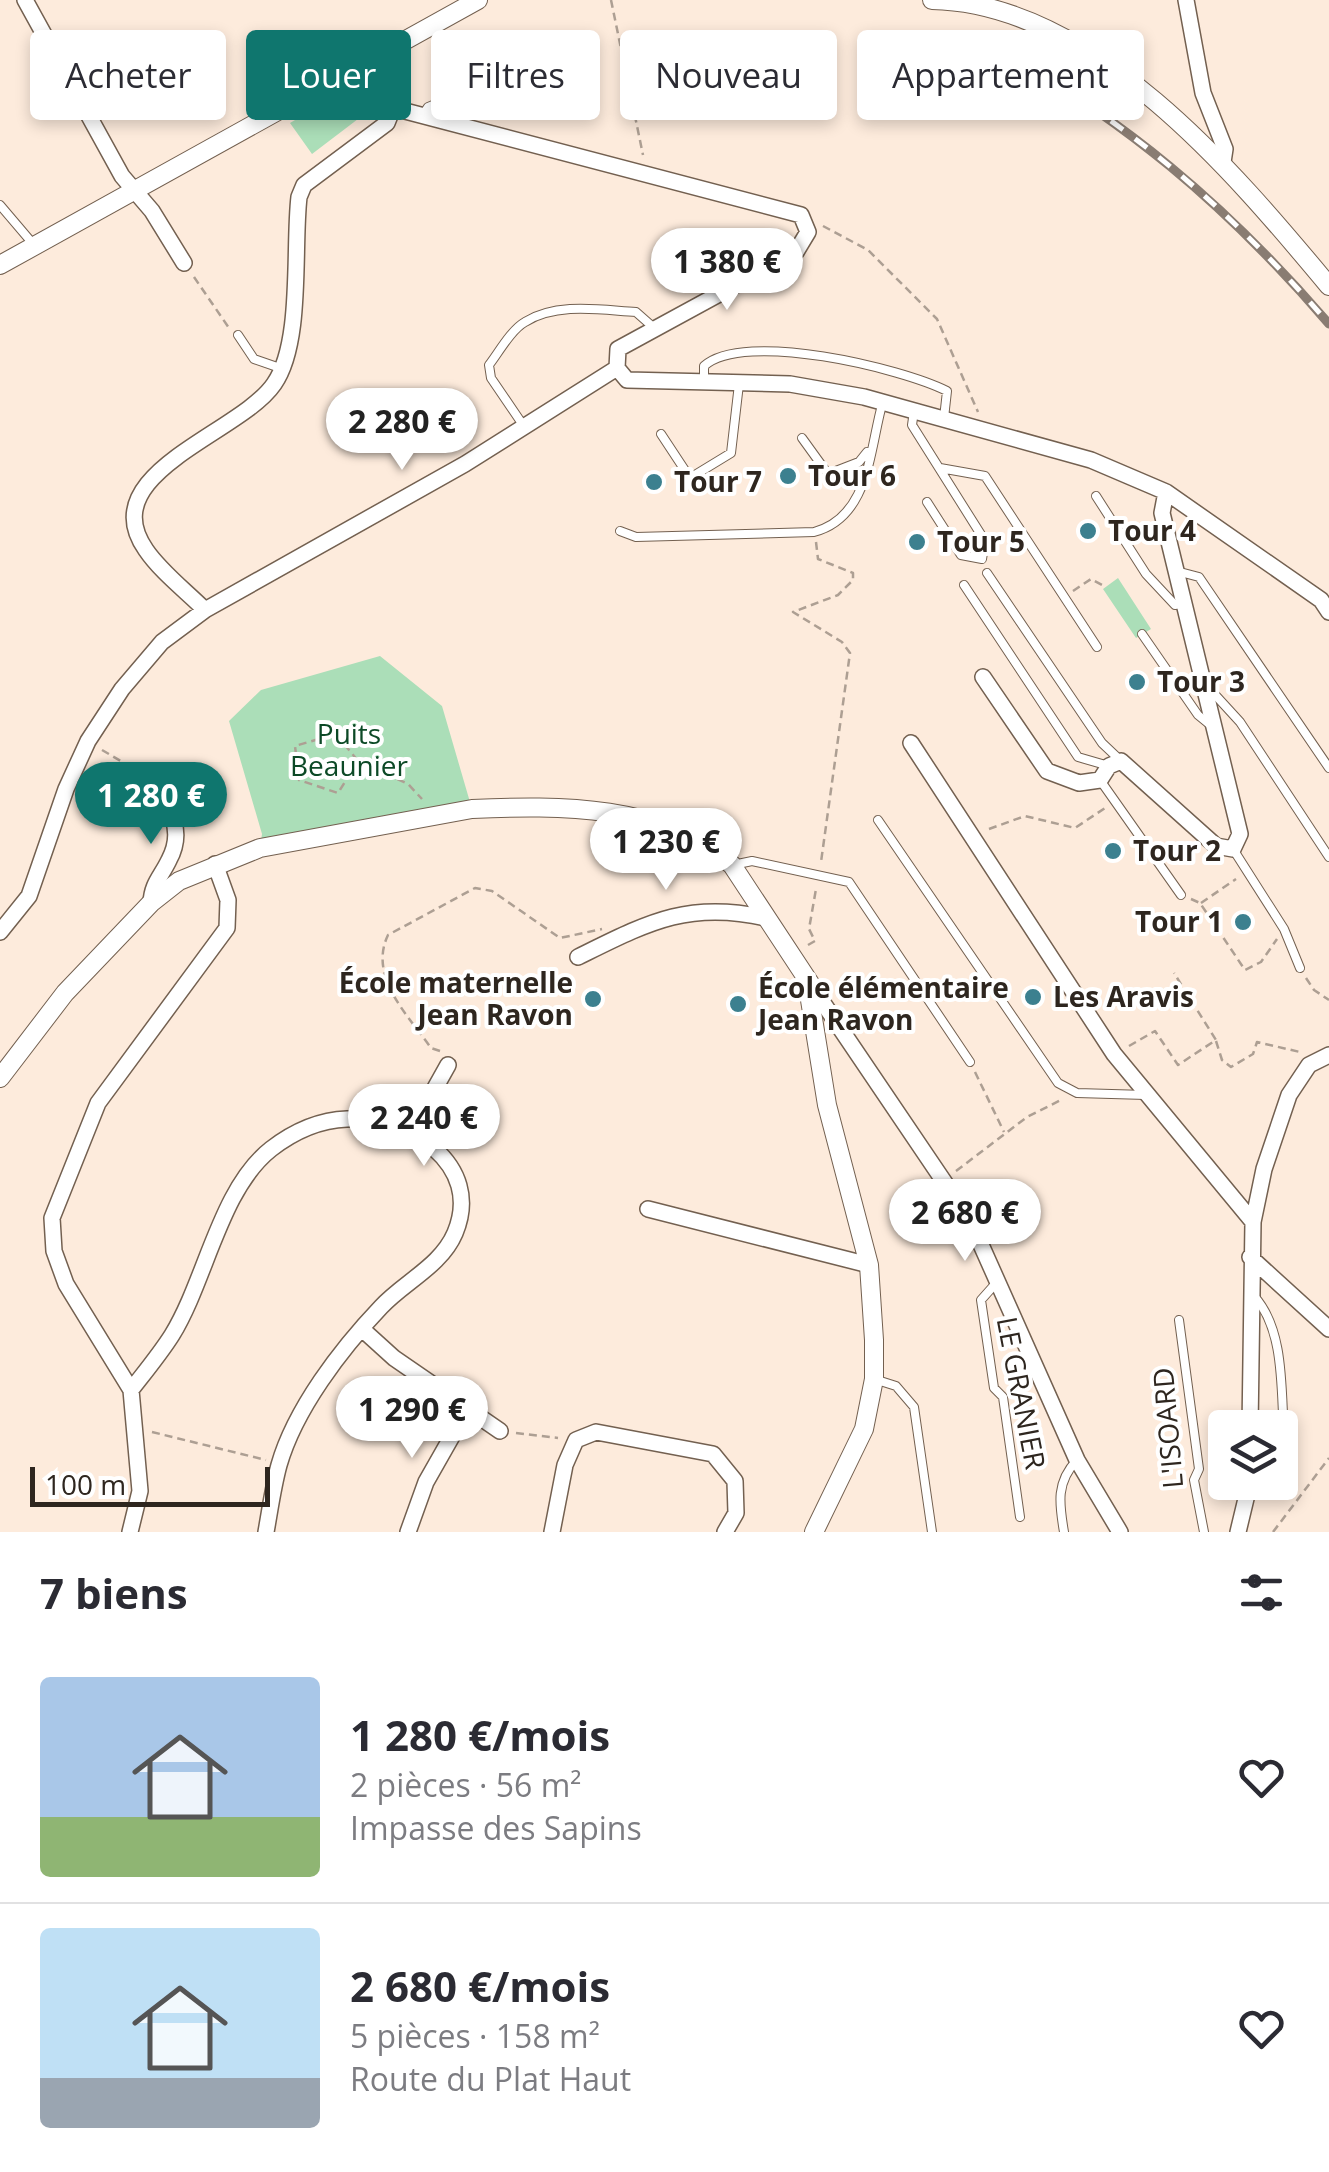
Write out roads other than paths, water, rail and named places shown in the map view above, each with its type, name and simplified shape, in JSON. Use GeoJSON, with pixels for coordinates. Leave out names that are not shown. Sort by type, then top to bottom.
{"type":"FeatureCollection","features":[{"type":"Feature","properties":{"kind":"street"},"geometry":{"type":"LineString","coordinates":[[25,0],[133,193],[152,211],[184,263]]}},
{"type":"Feature","properties":{"kind":"street"},"geometry":{"type":"LineString","coordinates":[[411,39],[478,0]]}},
{"type":"Feature","properties":{"kind":"street"},"geometry":{"type":"LineString","coordinates":[[932,0],[982,4],[1088,55],[1222,162],[1329,286]]}},
{"type":"Feature","properties":{"kind":"street"},"geometry":{"type":"LineString","coordinates":[[1186,0],[1203,93],[1225,149],[1222,162]]}},
{"type":"Feature","properties":{"kind":"street"},"geometry":{"type":"LineString","coordinates":[[411,113],[790,209],[806,220],[808,232],[796,252],[652,327],[618,349],[616,368],[627,380],[790,384],[883,401],[1091,460],[1166,492],[1320,600],[1329,612]]}},
{"type":"Feature","properties":{"kind":"street"},"geometry":{"type":"LineString","coordinates":[[0,265],[266,120]]}},
{"type":"Feature","properties":{"kind":"street"},"geometry":{"type":"LineString","coordinates":[[205,610],[146,552],[136,531],[133,506],[148,480],[263,398],[282,370],[288,344],[299,197],[304,186],[388,120]]}},
{"type":"Feature","properties":{"kind":"street"},"geometry":{"type":"LineString","coordinates":[[0,932],[30,896],[66,789],[88,741],[122,689],[162,642],[205,610],[465,464],[616,368]]}},
{"type":"Feature","properties":{"kind":"street"},"geometry":{"type":"LineString","coordinates":[[983,677],[1047,771],[1079,783],[1110,769],[1216,846],[1233,849],[1240,834],[1180,572],[1162,514],[1166,492]]}},
{"type":"Feature","properties":{"kind":"street"},"geometry":{"type":"LineString","coordinates":[[910,744],[1114,1054],[1253,1222]]}},
{"type":"Feature","properties":{"kind":"street"},"geometry":{"type":"LineString","coordinates":[[151,780],[170,808],[178,831],[171,858],[152,886],[151,903]]}},
{"type":"Feature","properties":{"kind":"street"},"geometry":{"type":"LineString","coordinates":[[0,1078],[65,994],[151,903],[178,881],[216,864],[260,848],[510,807],[649,820],[714,848],[732,865],[970,1220],[1077,1460],[1120,1532]]}},
{"type":"Feature","properties":{"kind":"street"},"geometry":{"type":"LineString","coordinates":[[130,1532],[140,1492],[132,1390],[66,1284],[54,1251],[52,1218],[98,1104],[227,928],[228,900],[216,864]]}},
{"type":"Feature","properties":{"kind":"street"},"geometry":{"type":"LineString","coordinates":[[578,957],[682,911],[725,908],[766,918]]}},
{"type":"Feature","properties":{"kind":"street"},"geometry":{"type":"LineString","coordinates":[[814,1532],[864,1429],[874,1379],[869,1265],[827,1105],[810,1000],[816,991]]}},
{"type":"Feature","properties":{"kind":"street"},"geometry":{"type":"LineString","coordinates":[[1250,1410],[1250,1257],[1264,1169],[1289,1095],[1310,1065],[1329,1055]]}},
{"type":"Feature","properties":{"kind":"street"},"geometry":{"type":"LineString","coordinates":[[410,1133],[445,1071]]}},
{"type":"Feature","properties":{"kind":"street"},"geometry":{"type":"LineString","coordinates":[[132,1390],[172,1334],[242,1183],[268,1152],[303,1128],[347,1119],[384,1122],[425,1138],[453,1166],[462,1199],[455,1233],[435,1262],[383,1305],[362,1330],[295,1427],[280,1463],[266,1532]]}},
{"type":"Feature","properties":{"kind":"street"},"geometry":{"type":"LineString","coordinates":[[648,1209],[869,1265]]}},
{"type":"Feature","properties":{"kind":"street"},"geometry":{"type":"LineString","coordinates":[[1250,1257],[1329,1329]]}},
{"type":"Feature","properties":{"kind":"street"},"geometry":{"type":"LineString","coordinates":[[362,1330],[394,1358],[500,1431]]}},
{"type":"Feature","properties":{"kind":"street"},"geometry":{"type":"LineString","coordinates":[[408,1532],[426,1482],[468,1408]]}},
{"type":"Feature","properties":{"kind":"street"},"geometry":{"type":"LineString","coordinates":[[552,1532],[564,1465],[576,1440],[596,1432],[713,1454],[735,1481],[736,1512],[725,1532]]}},
{"type":"Feature","properties":{"kind":"street"},"geometry":{"type":"LineString","coordinates":[[1238,1532],[1246,1500]]}},
{"type":"Feature","properties":{"kind":"lane"},"geometry":{"type":"LineString","coordinates":[[422,116],[431,106]]}},
{"type":"Feature","properties":{"kind":"lane"},"geometry":{"type":"LineString","coordinates":[[0,205],[34,245]]}},
{"type":"Feature","properties":{"kind":"lane"},"geometry":{"type":"LineString","coordinates":[[523,425],[491,378],[489,365],[523,322],[556,310],[588,309],[636,312],[652,327]]}},
{"type":"Feature","properties":{"kind":"lane"},"geometry":{"type":"LineString","coordinates":[[238,335],[254,360],[282,370]]}},
{"type":"Feature","properties":{"kind":"lane"},"geometry":{"type":"LineString","coordinates":[[704,384],[704,366],[715,356],[779,352],[821,356],[906,374],[947,391],[944,418]]}},
{"type":"Feature","properties":{"kind":"lane"},"geometry":{"type":"LineString","coordinates":[[662,434],[690,478],[731,453],[739,383]]}},
{"type":"Feature","properties":{"kind":"lane"},"geometry":{"type":"LineString","coordinates":[[620,531],[636,537],[814,532],[836,526],[860,498],[883,401]]}},
{"type":"Feature","properties":{"kind":"lane"},"geometry":{"type":"LineString","coordinates":[[914,410],[912,425],[986,541],[982,559],[962,555],[927,502]]}},
{"type":"Feature","properties":{"kind":"lane"},"geometry":{"type":"LineString","coordinates":[[802,438],[828,474],[858,462],[870,448]]}},
{"type":"Feature","properties":{"kind":"lane"},"geometry":{"type":"LineString","coordinates":[[940,468],[985,476],[1098,647]]}},
{"type":"Feature","properties":{"kind":"lane"},"geometry":{"type":"LineString","coordinates":[[1096,496],[1146,574],[1176,605],[1187,603]]}},
{"type":"Feature","properties":{"kind":"lane"},"geometry":{"type":"LineString","coordinates":[[1180,572],[1199,577],[1329,768]]}},
{"type":"Feature","properties":{"kind":"lane"},"geometry":{"type":"LineString","coordinates":[[988,573],[1102,743],[1115,801],[1180,895]]}},
{"type":"Feature","properties":{"kind":"lane"},"geometry":{"type":"LineString","coordinates":[[964,585],[1078,757],[1110,769]]}},
{"type":"Feature","properties":{"kind":"lane"},"geometry":{"type":"LineString","coordinates":[[1142,634],[1198,715],[1216,730]]}},
{"type":"Feature","properties":{"kind":"lane"},"geometry":{"type":"LineString","coordinates":[[1206,686],[1240,722],[1329,857]]}},
{"type":"Feature","properties":{"kind":"lane"},"geometry":{"type":"LineString","coordinates":[[878,820],[1058,1083],[1077,1093],[1146,1095]]}},
{"type":"Feature","properties":{"kind":"lane"},"geometry":{"type":"LineString","coordinates":[[1233,849],[1284,929],[1300,968]]}},
{"type":"Feature","properties":{"kind":"lane"},"geometry":{"type":"LineString","coordinates":[[732,865],[752,861],[849,882],[970,1062]]}},
{"type":"Feature","properties":{"kind":"lane","name":"LE GRANIER"},"geometry":{"type":"LineString","coordinates":[[996,1282],[981,1300],[994,1388],[1002,1397],[1020,1518]]}},
{"type":"Feature","properties":{"kind":"lane"},"geometry":{"type":"LineString","coordinates":[[1252,1294],[1271,1315],[1282,1410]]}},
{"type":"Feature","properties":{"kind":"lane","name":"L'ISOARD"},"geometry":{"type":"LineString","coordinates":[[1179,1320],[1199,1470],[1194,1480],[1204,1532]]}},
{"type":"Feature","properties":{"kind":"lane"},"geometry":{"type":"LineString","coordinates":[[874,1379],[896,1386],[914,1407],[932,1532]]}},
{"type":"Feature","properties":{"kind":"lane"},"geometry":{"type":"LineString","coordinates":[[1064,1532],[1060,1490],[1064,1474],[1077,1460]]}},
{"type":"Feature","properties":{"kind":"railway"},"geometry":{"type":"LineString","coordinates":[[1109,120],[1211,202],[1329,324]]}},
{"type":"Feature","properties":{"kind":"place","name":"Tour 6"},"geometry":{"type":"Point","coordinates":[788,476]}},
{"type":"Feature","properties":{"kind":"place","name":"Tour 7"},"geometry":{"type":"Point","coordinates":[654,482]}},
{"type":"Feature","properties":{"kind":"place","name":"Tour 4"},"geometry":{"type":"Point","coordinates":[1088,531]}},
{"type":"Feature","properties":{"kind":"place","name":"Tour 5"},"geometry":{"type":"Point","coordinates":[917,542]}},
{"type":"Feature","properties":{"kind":"place","name":"Tour 3"},"geometry":{"type":"Point","coordinates":[1137,682]}},
{"type":"Feature","properties":{"kind":"place","name":"Tour 2"},"geometry":{"type":"Point","coordinates":[1113,851]}},
{"type":"Feature","properties":{"kind":"place","name":"Tour 1"},"geometry":{"type":"Point","coordinates":[1243,922]}},
{"type":"Feature","properties":{"kind":"place","name":"Les Aravis"},"geometry":{"type":"Point","coordinates":[1033,997]}},
{"type":"Feature","properties":{"kind":"place","name":"École maternelle Jean Ravon"},"geometry":{"type":"Point","coordinates":[593,999]}},
{"type":"Feature","properties":{"kind":"place","name":"École élémentaire Jean Ravon"},"geometry":{"type":"Point","coordinates":[738,1004]}},
{"type":"Feature","properties":{"kind":"park label","name":"Puits Beaunier"},"geometry":{"type":"Point","coordinates":[349,750]}}]}
